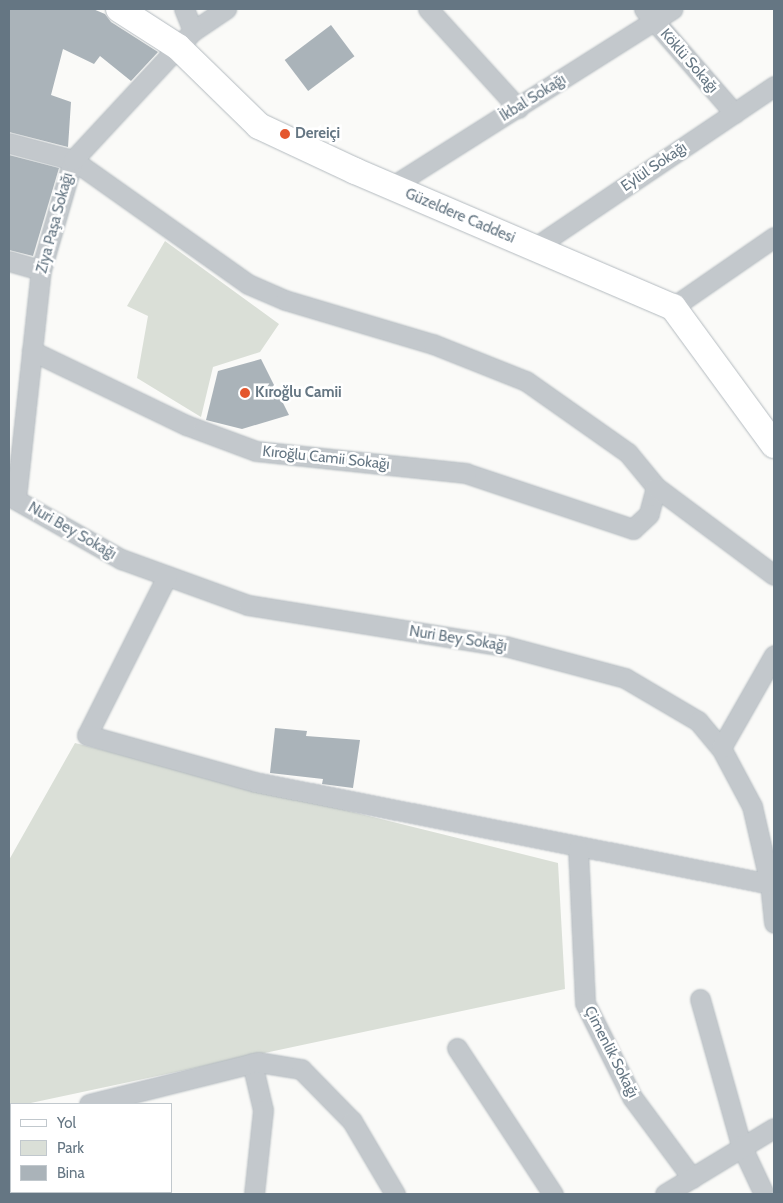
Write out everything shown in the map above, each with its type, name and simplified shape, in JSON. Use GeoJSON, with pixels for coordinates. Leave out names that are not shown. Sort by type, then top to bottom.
{"type":"FeatureCollection","features":[{"type":"Feature","properties":{"kind":"street","name":"Güzeldere Caddesi"},"geometry":{"type":"LineString","coordinates":[[119,9],[186,39],[259,126],[391,187],[673,307]]}},
{"type":"Feature","properties":{"kind":"street"},"geometry":{"type":"LineString","coordinates":[[184,9],[186,39]]}},
{"type":"Feature","properties":{"kind":"street","name":"Ziya Paşa Sokağı"},"geometry":{"type":"LineString","coordinates":[[12,498],[41,270],[73,160],[186,39],[226,9]]}},
{"type":"Feature","properties":{"kind":"street"},"geometry":{"type":"LineString","coordinates":[[428,9],[518,108]]}},
{"type":"Feature","properties":{"kind":"street","name":"İkbal Sokağı"},"geometry":{"type":"LineString","coordinates":[[391,187],[518,108],[649,15],[674,9]]}},
{"type":"Feature","properties":{"kind":"street","name":"Köklü Sokağı"},"geometry":{"type":"LineString","coordinates":[[649,15],[734,114]]}},
{"type":"Feature","properties":{"kind":"street","name":"Eylül Sokağı"},"geometry":{"type":"LineString","coordinates":[[534,248],[774,86]]}},
{"type":"Feature","properties":{"kind":"street"},"geometry":{"type":"LineString","coordinates":[[9,143],[73,160],[248,284],[284,300],[433,344],[526,381],[628,453],[656,488],[774,575]]}},
{"type":"Feature","properties":{"kind":"street"},"geometry":{"type":"LineString","coordinates":[[774,237],[673,307],[774,445]]}},
{"type":"Feature","properties":{"kind":"street"},"geometry":{"type":"LineString","coordinates":[[9,261],[41,270]]}},
{"type":"Feature","properties":{"kind":"street","name":"Kıroğlu Camii Sokağı"},"geometry":{"type":"LineString","coordinates":[[32,351],[186,425],[256,451],[466,473],[633,529],[649,514],[656,488]]}},
{"type":"Feature","properties":{"kind":"street","name":"Nuri Bey Sokağı"},"geometry":{"type":"LineString","coordinates":[[12,498],[121,559],[248,605],[505,646],[625,678],[698,721],[721,748],[752,806],[772,881],[774,923]]}},
{"type":"Feature","properties":{"kind":"street"},"geometry":{"type":"LineString","coordinates":[[167,576],[87,735],[254,782],[578,848],[772,881]]}},
{"type":"Feature","properties":{"kind":"street"},"geometry":{"type":"LineString","coordinates":[[721,748],[774,655]]}},
{"type":"Feature","properties":{"kind":"street","name":"Çimenlik Sokağı"},"geometry":{"type":"LineString","coordinates":[[578,848],[585,1003],[632,1097],[692,1178]]}},
{"type":"Feature","properties":{"kind":"street"},"geometry":{"type":"LineString","coordinates":[[700,999],[741,1145],[764,1194]]}},
{"type":"Feature","properties":{"kind":"street"},"geometry":{"type":"LineString","coordinates":[[457,1048],[553,1194]]}},
{"type":"Feature","properties":{"kind":"street"},"geometry":{"type":"LineString","coordinates":[[252,1063],[263,1110],[254,1194]]}},
{"type":"Feature","properties":{"kind":"street"},"geometry":{"type":"LineString","coordinates":[[93,1103],[252,1063],[301,1069],[352,1121],[395,1194]]}},
{"type":"Feature","properties":{"kind":"street"},"geometry":{"type":"LineString","coordinates":[[665,1194],[741,1145],[774,1128]]}},
{"type":"Feature","properties":{"kind":"green space"},"geometry":{"type":"Polygon","coordinates":[[[165,241],[279,324],[260,352],[213,367],[201,417],[137,378],[148,316],[127,306],[165,241]]]}},
{"type":"Feature","properties":{"kind":"green space"},"geometry":{"type":"Polygon","coordinates":[[[75,743],[558,863],[565,989],[31,1103],[10,1103],[9,1108],[9,860],[75,743]]]}},
{"type":"Feature","properties":{"kind":"building"},"geometry":{"type":"Polygon","coordinates":[[[9,9],[93,9],[105,14],[111,22],[158,52],[131,81],[100,56],[94,64],[63,49],[51,95],[71,102],[68,147],[9,132],[9,9]]]}},
{"type":"Feature","properties":{"kind":"building"},"geometry":{"type":"Polygon","coordinates":[[[331,25],[354,56],[308,91],[285,60],[331,25]]]}},
{"type":"Feature","properties":{"kind":"building"},"geometry":{"type":"Polygon","coordinates":[[[9,155],[59,168],[33,256],[9,250],[9,155]]]}},
{"type":"Feature","properties":{"kind":"building","name":"Kıroğlu Camii"},"geometry":{"type":"Polygon","coordinates":[[[261,359],[289,415],[242,429],[206,420],[218,371],[261,359]]]}},
{"type":"Feature","properties":{"kind":"building"},"geometry":{"type":"Polygon","coordinates":[[[275,728],[307,731],[306,736],[360,740],[353,788],[322,784],[323,779],[270,773],[275,728]]]}},
{"type":"Feature","properties":{"kind":"place","name":"Dereiçi"},"geometry":{"type":"Point","coordinates":[285,134]}},
{"type":"Feature","properties":{"kind":"place","name":"Kıroğlu Camii"},"geometry":{"type":"Point","coordinates":[245,393]}}]}
